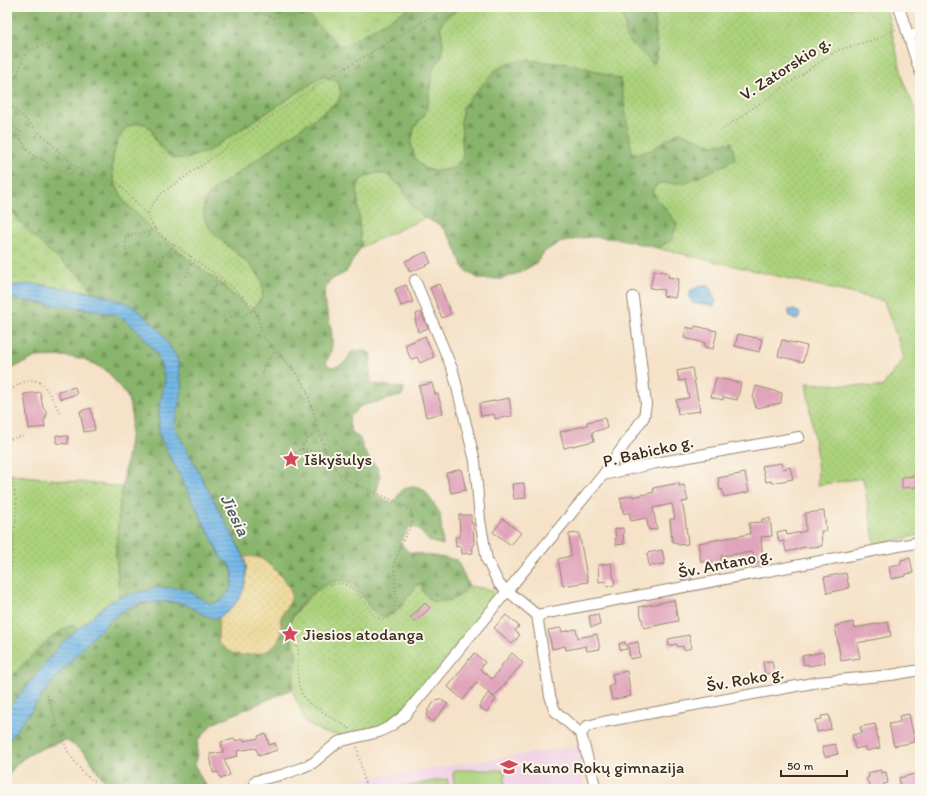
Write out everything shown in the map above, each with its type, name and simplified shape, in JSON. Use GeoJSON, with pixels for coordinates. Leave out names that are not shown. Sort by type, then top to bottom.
{"type":"FeatureCollection","features":[{"type":"Feature","properties":{"kind":"street"},"geometry":{"type":"LineString","coordinates":[[899,7],[920,72]]}},
{"type":"Feature","properties":{"kind":"street"},"geometry":{"type":"LineString","coordinates":[[908,36],[920,33]]}},
{"type":"Feature","properties":{"kind":"street"},"geometry":{"type":"LineString","coordinates":[[415,280],[453,371],[475,461],[480,520],[487,560],[499,584],[537,615],[550,696],[555,711],[581,734],[596,789]]}},
{"type":"Feature","properties":{"kind":"street"},"geometry":{"type":"LineString","coordinates":[[603,476],[644,417],[646,404],[633,297]]}},
{"type":"Feature","properties":{"kind":"street","name":"P. Babicko g."},"geometry":{"type":"LineString","coordinates":[[255,781],[285,774],[313,763],[338,742],[379,732],[391,726],[405,715],[603,476],[656,463],[799,438]]}},
{"type":"Feature","properties":{"kind":"street","name":"Šv. Antano g."},"geometry":{"type":"LineString","coordinates":[[537,615],[920,542]]}},
{"type":"Feature","properties":{"kind":"street","name":"Šv. Roko g."},"geometry":{"type":"LineString","coordinates":[[581,734],[587,726],[604,722],[818,682],[890,675],[920,670]]}},
{"type":"Feature","properties":{"kind":"path"},"geometry":{"type":"LineString","coordinates":[[7,95],[9,80],[12,76],[17,76],[24,56],[30,50],[63,39],[69,34],[73,13],[77,10],[90,7]]}},
{"type":"Feature","properties":{"kind":"path"},"geometry":{"type":"LineString","coordinates":[[220,7],[238,8],[245,11],[252,8],[259,8],[258,13],[274,17],[278,15],[283,17],[290,14],[294,15],[315,7]]}},
{"type":"Feature","properties":{"kind":"path"},"geometry":{"type":"LineString","coordinates":[[148,216],[151,206],[162,193],[267,119],[379,47],[448,7]]}},
{"type":"Feature","properties":{"kind":"path","name":"V. Zatorskio g."},"geometry":{"type":"LineString","coordinates":[[723,129],[836,51],[892,32]]}},
{"type":"Feature","properties":{"kind":"path"},"geometry":{"type":"LineString","coordinates":[[7,102],[77,168],[118,183],[148,216],[152,224],[162,236],[227,282],[254,308],[263,337],[293,369],[306,388],[324,448],[339,474],[351,482],[404,505],[411,511],[413,517],[412,524],[404,538],[394,563],[396,600],[394,614],[390,618],[378,619],[373,616],[360,595],[351,586],[342,583],[333,584],[323,588],[313,596],[293,621],[290,628],[290,634],[298,648],[298,682],[304,698],[309,703],[350,728],[353,732],[366,789]]}},
{"type":"Feature","properties":{"kind":"path"},"geometry":{"type":"LineString","coordinates":[[7,117],[10,123],[20,132],[19,136],[26,148],[33,155],[44,160],[53,170],[61,171],[68,175],[77,168]]}},
{"type":"Feature","properties":{"kind":"path"},"geometry":{"type":"LineString","coordinates":[[126,251],[125,239],[133,233],[143,234],[150,232],[155,228]]}},
{"type":"Feature","properties":{"kind":"path"},"geometry":{"type":"LineString","coordinates":[[155,260],[166,254],[174,244]]}},
{"type":"Feature","properties":{"kind":"path"},"geometry":{"type":"LineString","coordinates":[[186,276],[190,265],[190,255]]}},
{"type":"Feature","properties":{"kind":"path"},"geometry":{"type":"LineString","coordinates":[[190,265],[197,261]]}},
{"type":"Feature","properties":{"kind":"path"},"geometry":{"type":"LineString","coordinates":[[215,286],[216,274]]}},
{"type":"Feature","properties":{"kind":"path"},"geometry":{"type":"LineString","coordinates":[[208,295],[215,286],[227,282]]}},
{"type":"Feature","properties":{"kind":"path"},"geometry":{"type":"LineString","coordinates":[[223,316],[241,317],[255,310]]}},
{"type":"Feature","properties":{"kind":"path"},"geometry":{"type":"LineString","coordinates":[[263,374],[262,371],[264,365],[275,351]]}},
{"type":"Feature","properties":{"kind":"path"},"geometry":{"type":"LineString","coordinates":[[7,393],[17,384],[25,381],[32,380],[39,382],[44,385],[61,414]]}},
{"type":"Feature","properties":{"kind":"path"},"geometry":{"type":"LineString","coordinates":[[291,459],[292,454],[301,448],[310,436],[319,429]]}},
{"type":"Feature","properties":{"kind":"path"},"geometry":{"type":"LineString","coordinates":[[7,440],[23,436]]}},
{"type":"Feature","properties":{"kind":"path"},"geometry":{"type":"LineString","coordinates":[[301,448],[312,451],[324,448]]}},
{"type":"Feature","properties":{"kind":"path"},"geometry":{"type":"LineString","coordinates":[[7,464],[13,483],[17,506],[8,601],[7,629]]}},
{"type":"Feature","properties":{"kind":"path"},"geometry":{"type":"LineString","coordinates":[[47,695],[68,752],[83,773],[94,781],[99,789]]}},
{"type":"Feature","properties":{"kind":"shaded area","name":"Kauno Rokų gimnazija"},"geometry":{"type":"Polygon","coordinates":[[[579,746],[584,789],[294,789],[579,746]]]}},
{"type":"Feature","properties":{"kind":"green space"},"geometry":{"type":"Polygon","coordinates":[[[7,7],[461,7],[445,18],[440,26],[443,43],[441,57],[433,69],[429,99],[425,114],[414,128],[411,144],[415,158],[425,169],[439,171],[454,168],[463,158],[461,121],[463,106],[496,70],[511,62],[527,60],[577,65],[620,79],[632,152],[639,154],[653,149],[679,132],[713,145],[732,142],[735,160],[685,183],[658,183],[652,191],[677,224],[672,240],[657,248],[620,239],[594,237],[581,238],[559,243],[545,251],[536,263],[521,272],[502,279],[479,279],[464,269],[452,240],[440,225],[425,218],[412,206],[401,186],[386,174],[376,173],[361,179],[357,188],[361,247],[346,272],[329,281],[324,293],[332,337],[330,354],[326,362],[328,366],[340,366],[345,362],[351,352],[360,350],[370,353],[371,384],[404,388],[404,392],[401,396],[361,406],[350,416],[349,423],[351,431],[360,439],[370,460],[377,467],[380,477],[376,495],[393,503],[403,489],[412,487],[419,488],[425,491],[440,513],[443,545],[430,541],[418,529],[413,527],[409,527],[400,543],[409,552],[457,560],[469,586],[457,597],[448,601],[431,601],[423,591],[421,584],[418,584],[396,611],[386,616],[374,612],[358,589],[347,581],[339,580],[329,583],[311,595],[296,611],[288,627],[288,632],[296,651],[292,689],[212,724],[198,741],[195,766],[203,782],[211,789],[106,789],[105,782],[85,753],[66,740],[24,758],[11,771],[7,780],[6,754],[7,744],[10,737],[83,646],[113,618],[128,609],[143,604],[162,602],[177,603],[205,615],[219,617],[218,642],[271,650],[279,639],[283,613],[290,602],[288,585],[279,573],[265,561],[257,557],[244,557],[174,426],[182,389],[177,358],[132,305],[92,292],[86,281],[47,250],[26,229],[11,210],[7,209],[7,7]],[[323,76],[208,151],[186,159],[173,158],[165,153],[155,140],[152,131],[146,124],[137,123],[127,127],[118,139],[113,156],[112,169],[114,181],[124,201],[156,234],[226,288],[251,311],[262,297],[262,283],[254,270],[215,234],[206,221],[203,208],[211,192],[339,101],[341,92],[338,82],[323,76]]]}},
{"type":"Feature","properties":{"kind":"green space"},"geometry":{"type":"Polygon","coordinates":[[[301,7],[411,7],[341,47],[301,7]]]}},
{"type":"Feature","properties":{"kind":"green space"},"geometry":{"type":"Polygon","coordinates":[[[461,7],[620,7],[626,28],[657,55],[654,7],[886,7],[904,83],[920,122],[920,535],[875,545],[863,478],[818,485],[817,458],[806,383],[882,387],[904,358],[884,301],[657,248],[672,240],[652,191],[658,183],[685,183],[713,146],[679,132],[653,149],[639,154],[632,152],[620,79],[552,63],[527,60],[461,122],[463,158],[454,168],[439,171],[425,169],[415,158],[411,144],[414,128],[425,114],[429,99],[433,69],[441,57],[443,43],[440,26],[445,18],[461,7]]]}},
{"type":"Feature","properties":{"kind":"green space"},"geometry":{"type":"Polygon","coordinates":[[[620,7],[654,7],[657,55],[654,64],[625,37],[626,28],[620,7]]]}},
{"type":"Feature","properties":{"kind":"green space"},"geometry":{"type":"Polygon","coordinates":[[[323,76],[338,81],[341,92],[339,101],[211,192],[219,238],[258,272],[263,284],[262,297],[251,311],[226,288],[156,234],[124,201],[114,181],[112,169],[113,156],[118,139],[127,127],[137,123],[146,124],[152,131],[155,141],[208,151],[323,76]]]}},
{"type":"Feature","properties":{"kind":"green space"},"geometry":{"type":"Polygon","coordinates":[[[376,173],[386,174],[401,186],[412,206],[425,218],[361,247],[357,188],[361,179],[376,173]]]}},
{"type":"Feature","properties":{"kind":"green space"},"geometry":{"type":"Polygon","coordinates":[[[7,209],[11,210],[26,229],[47,250],[86,281],[92,292],[34,284],[7,286],[7,209]]]}},
{"type":"Feature","properties":{"kind":"green space"},"geometry":{"type":"Polygon","coordinates":[[[12,299],[99,311],[120,316],[139,331],[157,354],[165,379],[159,412],[159,435],[222,559],[230,565],[233,573],[232,588],[221,601],[210,604],[196,596],[156,588],[119,597],[116,552],[119,509],[130,439],[132,413],[127,396],[107,371],[84,359],[62,356],[36,357],[7,371],[7,300],[12,299]]]}},
{"type":"Feature","properties":{"kind":"green space"},"geometry":{"type":"Polygon","coordinates":[[[7,474],[122,487],[116,552],[119,597],[107,604],[78,630],[73,625],[12,676],[7,684],[7,474]]]}},
{"type":"Feature","properties":{"kind":"green space"},"geometry":{"type":"Polygon","coordinates":[[[340,580],[351,584],[361,594],[397,611],[418,584],[421,584],[423,591],[431,601],[448,601],[457,597],[469,586],[492,590],[497,598],[405,707],[379,726],[345,736],[324,733],[306,723],[292,689],[295,647],[288,634],[290,621],[300,607],[318,588],[340,580]]]}},
{"type":"Feature","properties":{"kind":"green space"},"geometry":{"type":"Polygon","coordinates":[[[73,625],[78,630],[62,643],[7,710],[7,684],[12,676],[49,640],[73,625]]]}},
{"type":"Feature","properties":{"kind":"green space"},"geometry":{"type":"Polygon","coordinates":[[[455,770],[502,770],[505,772],[505,789],[454,789],[453,773],[455,770]]]}},
{"type":"Feature","properties":{"kind":"green space"},"geometry":{"type":"Polygon","coordinates":[[[447,779],[449,786],[434,789],[390,789],[447,779]]]}},
{"type":"Feature","properties":{"kind":"sand"},"geometry":{"type":"Polygon","coordinates":[[[244,557],[256,557],[272,567],[290,589],[291,601],[281,618],[281,634],[276,644],[270,650],[256,654],[243,655],[231,652],[218,642],[219,617],[229,609],[247,568],[244,557]]]}},
{"type":"Feature","properties":{"kind":"water"},"geometry":{"type":"Polygon","coordinates":[[[34,284],[92,292],[132,305],[159,329],[177,358],[182,389],[174,426],[244,557],[246,575],[243,591],[239,599],[228,612],[220,617],[211,618],[184,604],[168,602],[136,605],[129,607],[118,614],[99,631],[68,664],[7,742],[7,710],[62,643],[107,604],[119,597],[156,588],[173,588],[185,589],[210,604],[221,601],[232,587],[233,573],[230,565],[222,559],[159,435],[159,412],[165,379],[157,354],[139,331],[120,316],[99,311],[12,299],[7,300],[7,286],[34,284]]]}},
{"type":"Feature","properties":{"kind":"water"},"geometry":{"type":"Polygon","coordinates":[[[702,285],[710,288],[716,302],[714,306],[706,304],[693,304],[691,301],[689,296],[690,291],[702,285]]]}},
{"type":"Feature","properties":{"kind":"water"},"geometry":{"type":"Polygon","coordinates":[[[789,310],[794,310],[800,313],[799,318],[796,320],[791,318],[789,315],[789,310]]]}},
{"type":"Feature","properties":{"kind":"building"},"geometry":{"type":"Polygon","coordinates":[[[426,252],[431,263],[410,272],[405,261],[426,252]]]}},
{"type":"Feature","properties":{"kind":"building"},"geometry":{"type":"Polygon","coordinates":[[[654,270],[669,273],[668,277],[679,279],[675,298],[663,296],[664,290],[650,288],[654,270]]]}},
{"type":"Feature","properties":{"kind":"building"},"geometry":{"type":"Polygon","coordinates":[[[439,284],[451,314],[442,318],[430,288],[439,284]]]}},
{"type":"Feature","properties":{"kind":"building"},"geometry":{"type":"Polygon","coordinates":[[[406,285],[413,302],[401,306],[395,289],[406,285]]]}},
{"type":"Feature","properties":{"kind":"building"},"geometry":{"type":"Polygon","coordinates":[[[421,312],[428,328],[418,332],[415,319],[417,319],[416,314],[421,312]]]}},
{"type":"Feature","properties":{"kind":"building"},"geometry":{"type":"Polygon","coordinates":[[[695,326],[717,331],[713,349],[704,347],[705,343],[684,338],[686,327],[694,329],[695,326]]]}},
{"type":"Feature","properties":{"kind":"building"},"geometry":{"type":"Polygon","coordinates":[[[738,334],[762,339],[759,352],[735,346],[738,334]]]}},
{"type":"Feature","properties":{"kind":"building"},"geometry":{"type":"Polygon","coordinates":[[[425,336],[434,357],[420,363],[417,357],[411,360],[405,345],[425,336]]]}},
{"type":"Feature","properties":{"kind":"building"},"geometry":{"type":"Polygon","coordinates":[[[782,340],[807,346],[803,362],[778,356],[782,340]]]}},
{"type":"Feature","properties":{"kind":"building"},"geometry":{"type":"Polygon","coordinates":[[[692,368],[700,411],[678,414],[676,400],[689,398],[685,380],[679,381],[677,371],[692,368]]]}},
{"type":"Feature","properties":{"kind":"building"},"geometry":{"type":"Polygon","coordinates":[[[716,378],[741,383],[737,400],[723,397],[723,400],[711,397],[716,378]]]}},
{"type":"Feature","properties":{"kind":"building"},"geometry":{"type":"Polygon","coordinates":[[[432,383],[435,394],[438,394],[443,413],[426,417],[419,386],[432,383]]]}},
{"type":"Feature","properties":{"kind":"building"},"geometry":{"type":"Polygon","coordinates":[[[756,386],[782,393],[781,403],[756,408],[753,398],[756,386]]]}},
{"type":"Feature","properties":{"kind":"building"},"geometry":{"type":"Polygon","coordinates":[[[75,387],[77,394],[60,399],[58,391],[75,387]]]}},
{"type":"Feature","properties":{"kind":"building"},"geometry":{"type":"Polygon","coordinates":[[[40,392],[43,408],[47,415],[44,421],[45,427],[29,429],[24,394],[40,392]]]}},
{"type":"Feature","properties":{"kind":"building"},"geometry":{"type":"Polygon","coordinates":[[[509,398],[512,416],[495,419],[494,414],[481,416],[479,404],[509,398]]]}},
{"type":"Feature","properties":{"kind":"building"},"geometry":{"type":"Polygon","coordinates":[[[91,408],[95,430],[84,432],[80,411],[91,408]]]}},
{"type":"Feature","properties":{"kind":"building"},"geometry":{"type":"Polygon","coordinates":[[[605,418],[607,428],[592,432],[594,441],[564,448],[560,432],[587,425],[587,422],[605,418]]]}},
{"type":"Feature","properties":{"kind":"building"},"geometry":{"type":"Polygon","coordinates":[[[56,435],[68,436],[68,444],[56,443],[56,435]]]}},
{"type":"Feature","properties":{"kind":"building"},"geometry":{"type":"Polygon","coordinates":[[[781,463],[783,469],[790,467],[793,479],[771,483],[771,481],[766,482],[762,466],[781,463]]]}},
{"type":"Feature","properties":{"kind":"building"},"geometry":{"type":"Polygon","coordinates":[[[461,469],[466,490],[451,493],[446,473],[461,469]]]}},
{"type":"Feature","properties":{"kind":"building"},"geometry":{"type":"Polygon","coordinates":[[[745,473],[749,492],[724,497],[722,489],[720,490],[718,478],[745,473]]]}},
{"type":"Feature","properties":{"kind":"building"},"geometry":{"type":"Polygon","coordinates":[[[916,476],[917,487],[902,488],[902,477],[916,476]]]}},
{"type":"Feature","properties":{"kind":"building"},"geometry":{"type":"Polygon","coordinates":[[[524,483],[526,498],[514,499],[512,484],[524,483]]]}},
{"type":"Feature","properties":{"kind":"building"},"geometry":{"type":"Polygon","coordinates":[[[679,483],[679,486],[684,485],[688,501],[682,502],[688,544],[679,545],[672,541],[670,519],[675,519],[672,504],[653,508],[657,529],[649,530],[646,518],[631,521],[629,512],[624,514],[620,498],[633,495],[633,497],[654,492],[653,488],[679,483]]]}},
{"type":"Feature","properties":{"kind":"building"},"geometry":{"type":"Polygon","coordinates":[[[824,511],[826,531],[821,531],[822,546],[800,548],[786,552],[784,541],[779,542],[777,532],[786,530],[787,535],[806,531],[805,513],[824,511]]]}},
{"type":"Feature","properties":{"kind":"building"},"geometry":{"type":"Polygon","coordinates":[[[459,515],[471,515],[471,523],[473,523],[473,553],[462,554],[461,546],[456,547],[455,537],[460,537],[459,515]]]}},
{"type":"Feature","properties":{"kind":"building"},"geometry":{"type":"Polygon","coordinates":[[[770,518],[772,536],[761,537],[763,563],[754,563],[753,552],[721,556],[722,566],[713,567],[712,561],[701,562],[698,543],[750,534],[749,523],[762,522],[762,519],[770,518]]]}},
{"type":"Feature","properties":{"kind":"building"},"geometry":{"type":"Polygon","coordinates":[[[503,519],[521,533],[511,545],[493,532],[503,519]]]}},
{"type":"Feature","properties":{"kind":"building"},"geometry":{"type":"Polygon","coordinates":[[[623,528],[624,544],[616,545],[615,529],[623,528]]]}},
{"type":"Feature","properties":{"kind":"building"},"geometry":{"type":"Polygon","coordinates":[[[579,533],[588,582],[563,586],[558,559],[571,556],[569,534],[579,533]]]}},
{"type":"Feature","properties":{"kind":"building"},"geometry":{"type":"Polygon","coordinates":[[[662,550],[665,564],[649,566],[647,553],[662,550]]]}},
{"type":"Feature","properties":{"kind":"building"},"geometry":{"type":"Polygon","coordinates":[[[910,558],[913,573],[891,579],[889,566],[901,564],[901,560],[910,558]]]}},
{"type":"Feature","properties":{"kind":"building"},"geometry":{"type":"Polygon","coordinates":[[[611,563],[615,585],[607,587],[606,581],[599,582],[598,565],[611,563]]]}},
{"type":"Feature","properties":{"kind":"building"},"geometry":{"type":"Polygon","coordinates":[[[690,568],[692,579],[682,581],[680,570],[690,568]]]}},
{"type":"Feature","properties":{"kind":"building"},"geometry":{"type":"Polygon","coordinates":[[[846,573],[849,588],[827,593],[824,577],[846,573]]]}},
{"type":"Feature","properties":{"kind":"building"},"geometry":{"type":"Polygon","coordinates":[[[674,600],[678,621],[644,628],[639,607],[674,600]]]}},
{"type":"Feature","properties":{"kind":"building"},"geometry":{"type":"Polygon","coordinates":[[[425,603],[430,608],[415,622],[410,618],[425,603]]]}},
{"type":"Feature","properties":{"kind":"building"},"geometry":{"type":"Polygon","coordinates":[[[598,614],[600,625],[591,627],[589,616],[598,614]]]}},
{"type":"Feature","properties":{"kind":"building"},"geometry":{"type":"Polygon","coordinates":[[[506,615],[519,626],[515,631],[520,635],[512,644],[494,628],[506,615]]]}},
{"type":"Feature","properties":{"kind":"building"},"geometry":{"type":"Polygon","coordinates":[[[853,622],[854,628],[888,622],[891,636],[857,643],[860,658],[841,661],[835,626],[853,622]]]}},
{"type":"Feature","properties":{"kind":"building"},"geometry":{"type":"Polygon","coordinates":[[[561,628],[562,632],[576,629],[578,638],[597,634],[600,649],[587,651],[586,646],[566,650],[565,646],[552,649],[548,630],[561,628]]]}},
{"type":"Feature","properties":{"kind":"building"},"geometry":{"type":"Polygon","coordinates":[[[689,635],[692,648],[684,650],[683,646],[678,647],[677,644],[669,646],[668,639],[689,635]]]}},
{"type":"Feature","properties":{"kind":"building"},"geometry":{"type":"Polygon","coordinates":[[[625,642],[627,649],[620,650],[619,644],[625,642]]]}},
{"type":"Feature","properties":{"kind":"building"},"geometry":{"type":"Polygon","coordinates":[[[638,642],[640,657],[630,659],[628,644],[638,642]]]}},
{"type":"Feature","properties":{"kind":"building"},"geometry":{"type":"Polygon","coordinates":[[[823,652],[825,663],[809,666],[808,664],[804,665],[802,656],[823,652]]]}},
{"type":"Feature","properties":{"kind":"building"},"geometry":{"type":"Polygon","coordinates":[[[474,653],[485,662],[480,669],[492,679],[512,653],[523,663],[494,697],[477,682],[463,700],[448,687],[474,653]]]}},
{"type":"Feature","properties":{"kind":"building"},"geometry":{"type":"Polygon","coordinates":[[[772,661],[774,673],[765,674],[763,662],[772,661]]]}},
{"type":"Feature","properties":{"kind":"building"},"geometry":{"type":"Polygon","coordinates":[[[627,671],[631,696],[612,700],[609,686],[614,685],[612,674],[627,671]]]}},
{"type":"Feature","properties":{"kind":"building"},"geometry":{"type":"Polygon","coordinates":[[[488,693],[496,699],[487,712],[479,707],[488,693]]]}},
{"type":"Feature","properties":{"kind":"building"},"geometry":{"type":"Polygon","coordinates":[[[440,699],[448,704],[433,722],[426,716],[429,712],[427,711],[436,700],[438,701],[440,699]]]}},
{"type":"Feature","properties":{"kind":"building"},"geometry":{"type":"Polygon","coordinates":[[[909,714],[915,742],[894,746],[889,724],[900,722],[899,716],[909,714]]]}},
{"type":"Feature","properties":{"kind":"building"},"geometry":{"type":"Polygon","coordinates":[[[829,715],[831,729],[817,732],[815,720],[822,719],[821,716],[829,715]]]}},
{"type":"Feature","properties":{"kind":"building"},"geometry":{"type":"Polygon","coordinates":[[[875,724],[880,748],[866,751],[865,747],[855,749],[852,735],[862,733],[860,727],[875,724]]]}},
{"type":"Feature","properties":{"kind":"building"},"geometry":{"type":"Polygon","coordinates":[[[266,734],[269,745],[275,743],[277,750],[259,756],[256,748],[237,751],[238,756],[224,759],[230,775],[221,779],[218,772],[213,773],[210,754],[223,752],[221,742],[235,739],[235,741],[244,739],[244,741],[259,738],[258,736],[266,734]]]}},
{"type":"Feature","properties":{"kind":"building"},"geometry":{"type":"Polygon","coordinates":[[[835,744],[838,754],[825,757],[822,747],[835,744]]]}},
{"type":"Feature","properties":{"kind":"building"},"geometry":{"type":"Polygon","coordinates":[[[881,770],[881,773],[886,772],[888,783],[883,784],[884,789],[872,789],[866,779],[869,777],[868,773],[881,770]]]}},
{"type":"Feature","properties":{"kind":"building"},"geometry":{"type":"Polygon","coordinates":[[[915,774],[916,777],[920,776],[920,789],[901,789],[899,778],[915,774]]]}},
{"type":"Feature","properties":{"kind":"place","name":"Iškyšulys"},"geometry":{"type":"Point","coordinates":[291,459]}},
{"type":"Feature","properties":{"kind":"place","name":"Jiesios atodanga"},"geometry":{"type":"Point","coordinates":[290,634]}},
{"type":"Feature","properties":{"kind":"place","name":"Kauno Rokų gimnazija"},"geometry":{"type":"Point","coordinates":[509,767]}},
{"type":"Feature","properties":{"kind":"water label","name":"Jiesia"},"geometry":{"type":"Point","coordinates":[235,515]}}]}
